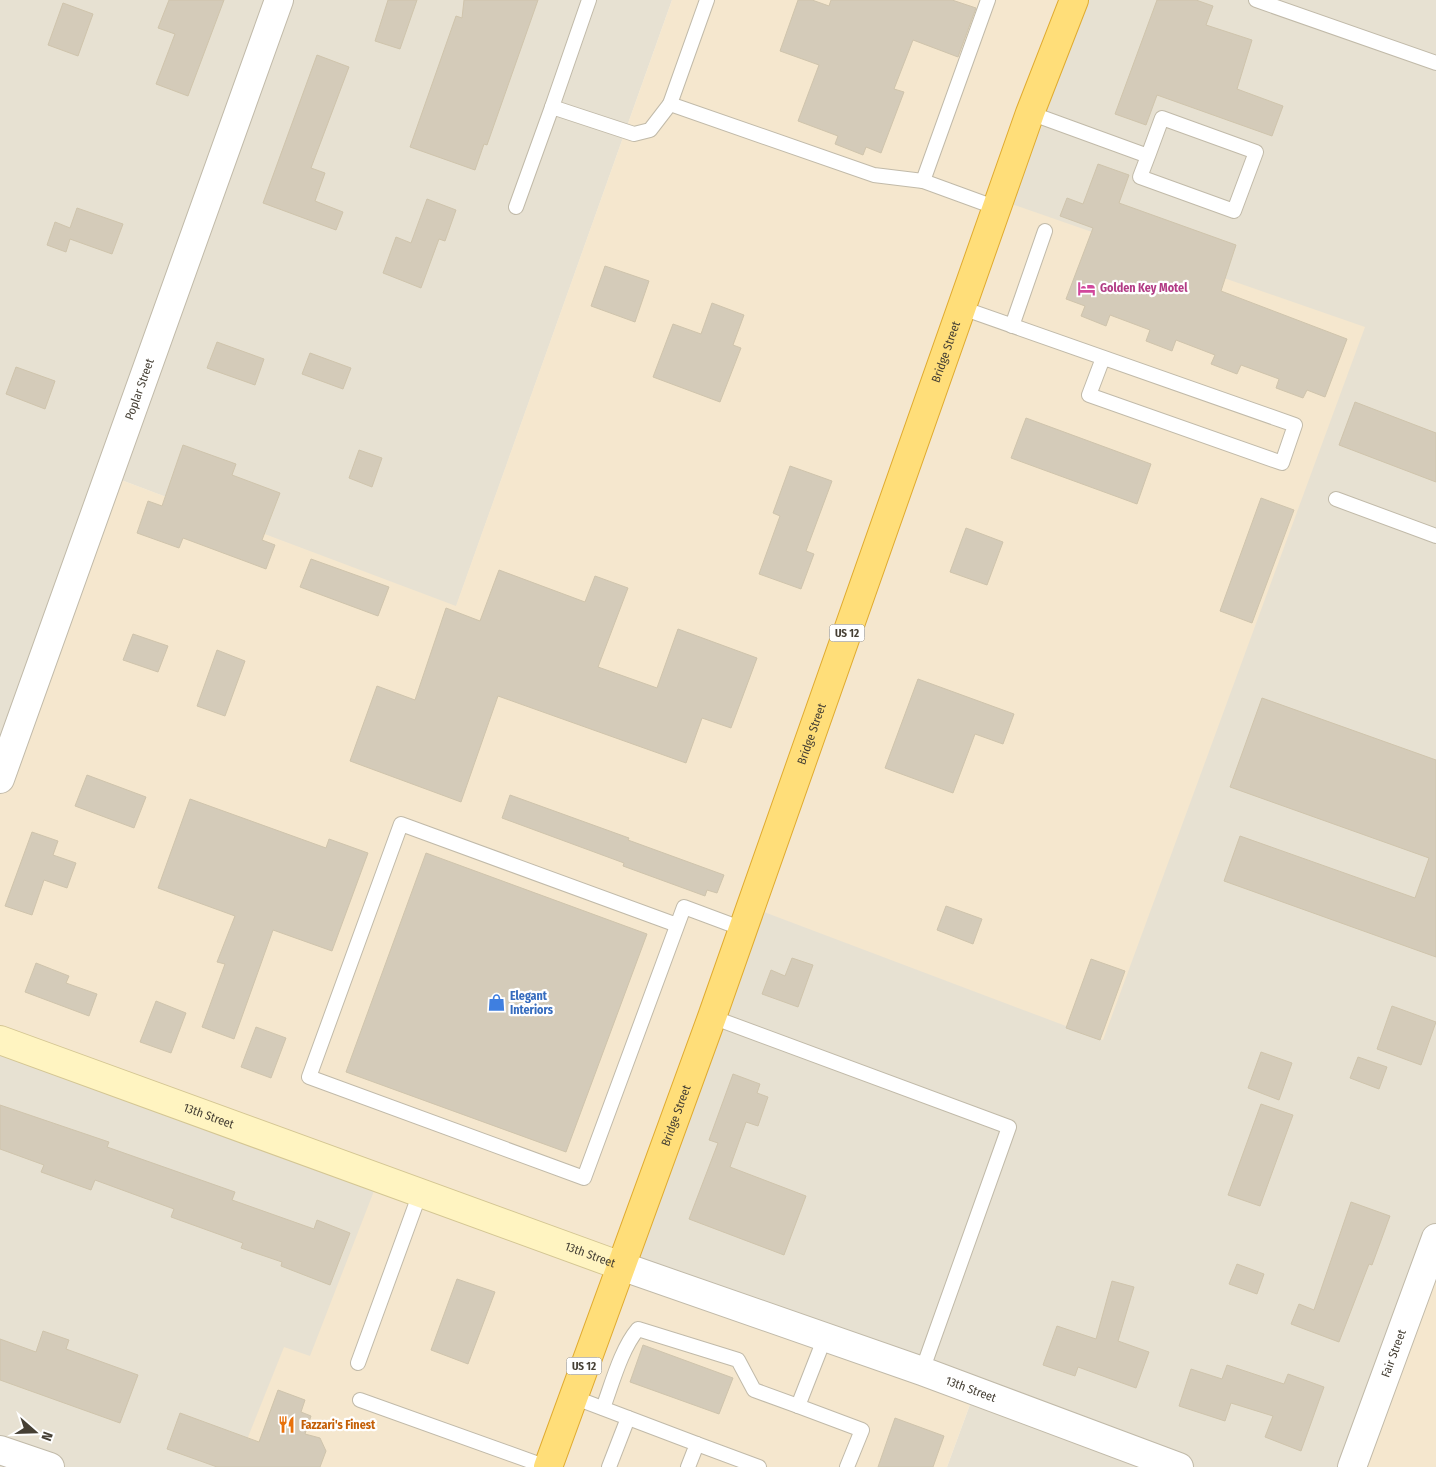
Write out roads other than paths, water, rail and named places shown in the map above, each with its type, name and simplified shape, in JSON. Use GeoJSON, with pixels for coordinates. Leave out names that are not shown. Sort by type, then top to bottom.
{"type":"FeatureCollection","features":[{"type":"Feature","properties":{"kind":"highway","name":"Bridge Street"},"geometry":{"type":"LineString","coordinates":[[547,1467],[712,1017],[1030,113],[1074,0]]}},
{"type":"Feature","properties":{"kind":"main road","name":"13th Street"},"geometry":{"type":"LineString","coordinates":[[0,1040],[621,1266]]}},
{"type":"Feature","properties":{"kind":"street","name":"Poplar Street"},"geometry":{"type":"LineString","coordinates":[[0,780],[279,0]]}},
{"type":"Feature","properties":{"kind":"street","name":"Fair Street"},"geometry":{"type":"LineString","coordinates":[[1352,1467],[1436,1238]]}},
{"type":"Feature","properties":{"kind":"street","name":"13th Street"},"geometry":{"type":"LineString","coordinates":[[621,1266],[922,1371],[1179,1467]]}},
{"type":"Feature","properties":{"kind":"street"},"geometry":{"type":"LineString","coordinates":[[0,1450],[50,1467]]}},
{"type":"Feature","properties":{"kind":"lane"},"geometry":{"type":"LineString","coordinates":[[516,207],[588,0]]}},
{"type":"Feature","properties":{"kind":"lane"},"geometry":{"type":"LineString","coordinates":[[552,107],[634,134],[650,130],[670,104],[706,0]]}},
{"type":"Feature","properties":{"kind":"lane"},"geometry":{"type":"LineString","coordinates":[[923,181],[988,0]]}},
{"type":"Feature","properties":{"kind":"lane"},"geometry":{"type":"LineString","coordinates":[[1256,0],[1436,63]]}},
{"type":"Feature","properties":{"kind":"lane"},"geometry":{"type":"LineString","coordinates":[[670,104],[874,175],[923,181],[997,208]]}},
{"type":"Feature","properties":{"kind":"lane"},"geometry":{"type":"LineString","coordinates":[[1030,113],[1148,156]]}},
{"type":"Feature","properties":{"kind":"lane"},"geometry":{"type":"LineString","coordinates":[[1162,118],[1256,152],[1234,211],[1140,177],[1148,156],[1162,118]]}},
{"type":"Feature","properties":{"kind":"lane"},"geometry":{"type":"LineString","coordinates":[[1012,326],[1045,231]]}},
{"type":"Feature","properties":{"kind":"lane"},"geometry":{"type":"LineString","coordinates":[[962,308],[1295,425],[1282,463],[1090,395],[1104,358]]}},
{"type":"Feature","properties":{"kind":"lane"},"geometry":{"type":"LineString","coordinates":[[1336,499],[1436,536]]}},
{"type":"Feature","properties":{"kind":"lane"},"geometry":{"type":"LineString","coordinates":[[677,925],[401,824],[309,1077],[584,1178],[684,907],[743,929]]}},
{"type":"Feature","properties":{"kind":"lane"},"geometry":{"type":"LineString","coordinates":[[712,1017],[1009,1127],[922,1371]]}},
{"type":"Feature","properties":{"kind":"lane"},"geometry":{"type":"LineString","coordinates":[[358,1363],[420,1193]]}},
{"type":"Feature","properties":{"kind":"lane"},"geometry":{"type":"LineString","coordinates":[[603,1408],[621,1360],[638,1329],[738,1360],[754,1390],[862,1430],[847,1467]]}},
{"type":"Feature","properties":{"kind":"lane"},"geometry":{"type":"LineString","coordinates":[[798,1406],[825,1337]]}},
{"type":"Feature","properties":{"kind":"lane"},"geometry":{"type":"LineString","coordinates":[[573,1397],[759,1467]]}},
{"type":"Feature","properties":{"kind":"lane"},"geometry":{"type":"LineString","coordinates":[[360,1400],[547,1467]]}},
{"type":"Feature","properties":{"kind":"lane"},"geometry":{"type":"LineString","coordinates":[[609,1467],[628,1418]]}},
{"type":"Feature","properties":{"kind":"lane"},"geometry":{"type":"LineString","coordinates":[[688,1467],[697,1444]]}},
{"type":"Feature","properties":{"kind":"place","name":"Golden Key Motel"},"geometry":{"type":"Point","coordinates":[1086,288]}},
{"type":"Feature","properties":{"kind":"place","name":"Elegant Interiors"},"geometry":{"type":"Point","coordinates":[496,1003]}},
{"type":"Feature","properties":{"kind":"place","name":"Fazzari's Finest"},"geometry":{"type":"Point","coordinates":[287,1425]}}]}
